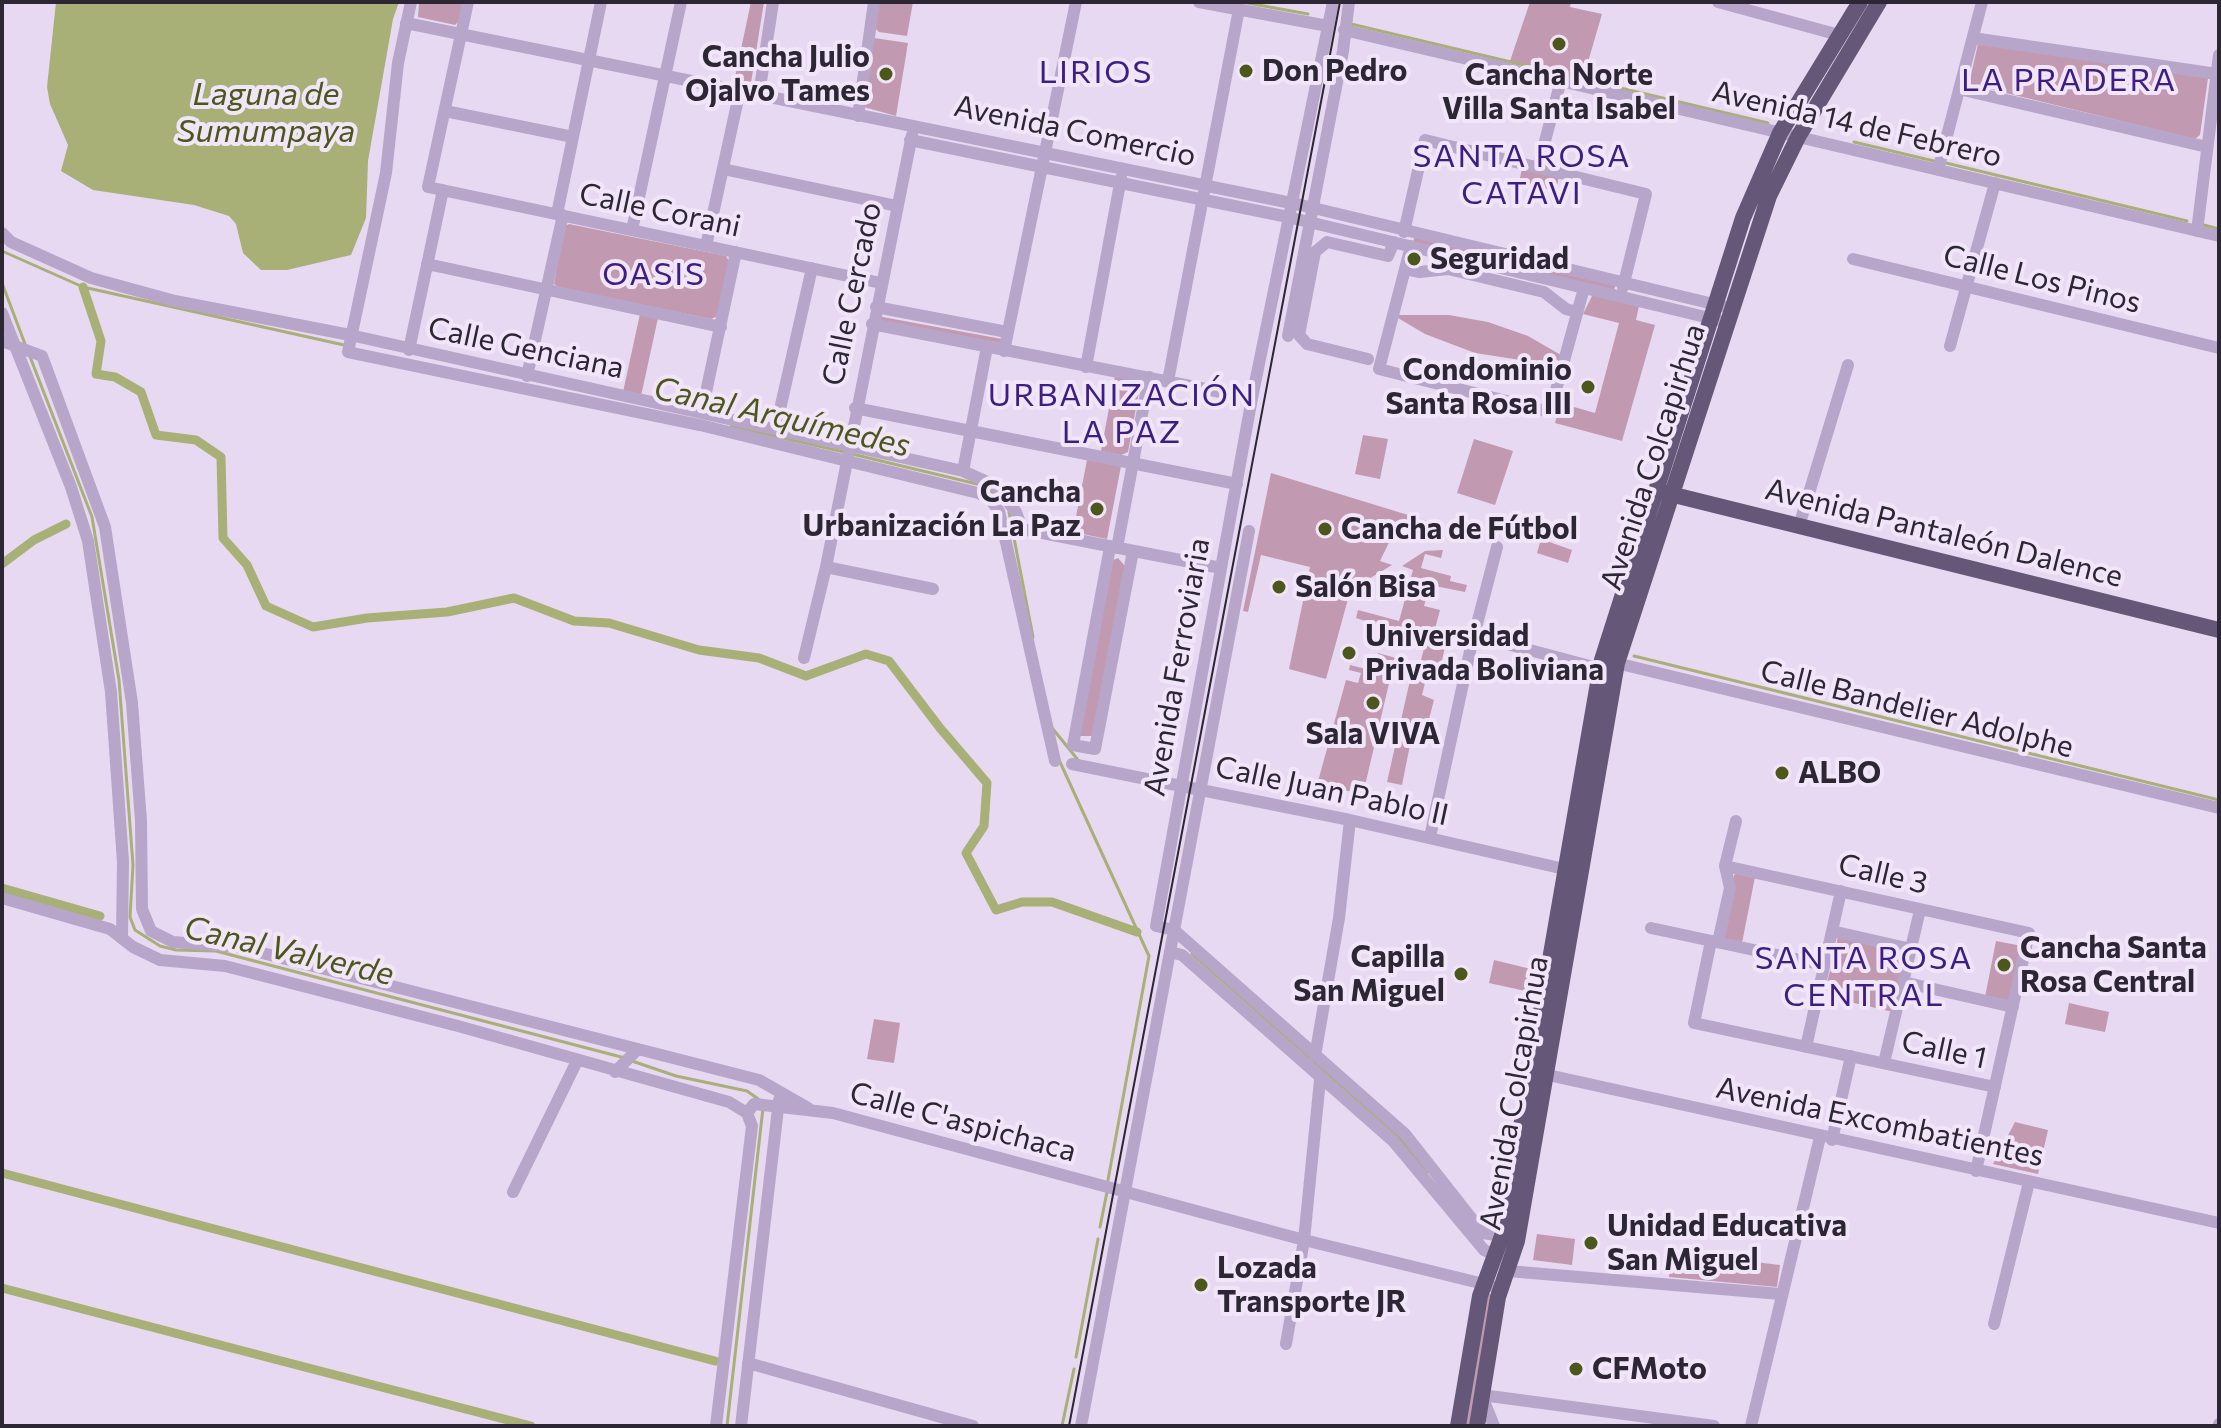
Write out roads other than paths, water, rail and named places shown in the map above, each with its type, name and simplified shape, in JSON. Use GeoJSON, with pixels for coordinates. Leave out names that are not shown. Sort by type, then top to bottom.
{"type":"FeatureCollection","features":[{"type":"Feature","properties":{"kind":"main road","name":"Avenida Colcapirhua"},"geometry":{"type":"LineString","coordinates":[[1492,1286],[1537,1073],[1607,664],[1720,313],[1743,218],[1780,133],[1860,2]]}},
{"type":"Feature","properties":{"kind":"main road","name":"Avenida Colcapirhua"},"geometry":{"type":"LineString","coordinates":[[1720,313],[1769,196],[1798,137],[1879,2]]}},
{"type":"Feature","properties":{"kind":"main road","name":"Avenida Pantaleón Dalence"},"geometry":{"type":"LineString","coordinates":[[1663,492],[2219,630]]}},
{"type":"Feature","properties":{"kind":"main road","name":"Avenida Colcapirhua"},"geometry":{"type":"LineString","coordinates":[[1492,1286],[1508,1271],[1517,1241],[1537,1073]]}},
{"type":"Feature","properties":{"kind":"main road"},"geometry":{"type":"LineString","coordinates":[[1477,1426],[1492,1286]]}},
{"type":"Feature","properties":{"kind":"main road"},"geometry":{"type":"LineString","coordinates":[[1458,1426],[1492,1286]]}},
{"type":"Feature","properties":{"kind":"street"},"geometry":{"type":"LineString","coordinates":[[349,342],[386,173],[398,63],[411,2]]}},
{"type":"Feature","properties":{"kind":"street"},"geometry":{"type":"LineString","coordinates":[[468,2],[445,111],[573,137]]}},
{"type":"Feature","properties":{"kind":"street"},"geometry":{"type":"LineString","coordinates":[[527,376],[547,290],[573,137],[601,2]]}},
{"type":"Feature","properties":{"kind":"street"},"geometry":{"type":"LineString","coordinates":[[632,230],[681,2]]}},
{"type":"Feature","properties":{"kind":"street"},"geometry":{"type":"LineString","coordinates":[[759,94],[773,2]]}},
{"type":"Feature","properties":{"kind":"street"},"geometry":{"type":"LineString","coordinates":[[858,116],[874,2]]}},
{"type":"Feature","properties":{"kind":"street"},"geometry":{"type":"LineString","coordinates":[[1004,351],[1039,168],[1046,151],[1076,2]]}},
{"type":"Feature","properties":{"kind":"street"},"geometry":{"type":"LineString","coordinates":[[1199,2],[1328,26]]}},
{"type":"Feature","properties":{"kind":"street","name":"Avenida Ferroviaria"},"geometry":{"type":"LineString","coordinates":[[1249,531],[1174,930],[1156,926],[1252,398],[1333,2]]}},
{"type":"Feature","properties":{"kind":"street"},"geometry":{"type":"LineString","coordinates":[[1288,336],[1343,51],[1349,2]]}},
{"type":"Feature","properties":{"kind":"street"},"geometry":{"type":"LineString","coordinates":[[1718,2],[1839,35]]}},
{"type":"Feature","properties":{"kind":"street"},"geometry":{"type":"LineString","coordinates":[[1938,170],[1982,2]]}},
{"type":"Feature","properties":{"kind":"street"},"geometry":{"type":"LineString","coordinates":[[1168,381],[1205,185],[1231,6]]}},
{"type":"Feature","properties":{"kind":"street","name":"Avenida Comercio"},"geometry":{"type":"LineString","coordinates":[[406,23],[759,94],[858,116],[1039,168],[1288,217],[1621,296],[1720,313]]}},
{"type":"Feature","properties":{"kind":"street","name":"Avenida 14 de Febrero"},"geometry":{"type":"LineString","coordinates":[[1344,30],[2219,236]]}},
{"type":"Feature","properties":{"kind":"street"},"geometry":{"type":"LineString","coordinates":[[1973,38],[2217,74]]}},
{"type":"Feature","properties":{"kind":"street"},"geometry":{"type":"LineString","coordinates":[[2197,231],[2219,55]]}},
{"type":"Feature","properties":{"kind":"street"},"geometry":{"type":"LineString","coordinates":[[1538,168],[1561,80]]}},
{"type":"Feature","properties":{"kind":"street"},"geometry":{"type":"LineString","coordinates":[[1959,89],[2207,147]]}},
{"type":"Feature","properties":{"kind":"street"},"geometry":{"type":"LineString","coordinates":[[706,246],[740,90]]}},
{"type":"Feature","properties":{"kind":"street","name":"Calle Corani"},"geometry":{"type":"LineString","coordinates":[[445,111],[428,187],[881,283]]}},
{"type":"Feature","properties":{"kind":"street","name":"Avenida Comercio"},"geometry":{"type":"LineString","coordinates":[[912,134],[927,126],[1293,203],[1625,281],[1720,313]]}},
{"type":"Feature","properties":{"kind":"street","name":"Calle Cercado"},"geometry":{"type":"LineString","coordinates":[[804,658],[826,567],[855,408],[912,134]]}},
{"type":"Feature","properties":{"kind":"street"},"geometry":{"type":"LineString","coordinates":[[1584,288],[1550,412],[1379,369],[1405,269],[1402,244],[1425,140],[1646,194],[1621,296]]}},
{"type":"Feature","properties":{"kind":"street"},"geometry":{"type":"LineString","coordinates":[[1086,367],[1123,167]]}},
{"type":"Feature","properties":{"kind":"street"},"geometry":{"type":"LineString","coordinates":[[723,169],[897,206]]}},
{"type":"Feature","properties":{"kind":"street"},"geometry":{"type":"LineString","coordinates":[[1950,346],[1995,183]]}},
{"type":"Feature","properties":{"kind":"street"},"geometry":{"type":"LineString","coordinates":[[409,350],[443,190]]}},
{"type":"Feature","properties":{"kind":"street","name":"Calle Genciana"},"geometry":{"type":"LineString","coordinates":[[2,233],[11,242],[91,278],[175,301],[847,451],[963,471],[996,486],[1016,512],[1022,529],[1113,548]]}},
{"type":"Feature","properties":{"kind":"street"},"geometry":{"type":"LineString","coordinates":[[1368,359],[1307,344],[1299,335],[1315,252],[1327,242],[1388,256],[1402,244]]}},
{"type":"Feature","properties":{"kind":"street"},"geometry":{"type":"LineString","coordinates":[[702,411],[736,252]]}},
{"type":"Feature","properties":{"kind":"street","name":"Calle Los Pinos"},"geometry":{"type":"LineString","coordinates":[[1853,259],[2219,348]]}},
{"type":"Feature","properties":{"kind":"street"},"geometry":{"type":"LineString","coordinates":[[427,264],[721,327]]}},
{"type":"Feature","properties":{"kind":"street"},"geometry":{"type":"LineString","coordinates":[[776,427],[812,268]]}},
{"type":"Feature","properties":{"kind":"street"},"geometry":{"type":"LineString","coordinates":[[1405,269],[1420,272],[1448,269],[1544,292],[1566,309],[1577,312]]}},
{"type":"Feature","properties":{"kind":"street"},"geometry":{"type":"LineString","coordinates":[[876,307],[1007,332]]}},
{"type":"Feature","properties":{"kind":"street"},"geometry":{"type":"LineString","coordinates":[[2,313],[71,487],[88,541],[111,692],[123,862],[122,937]]}},
{"type":"Feature","properties":{"kind":"street"},"geometry":{"type":"LineString","coordinates":[[872,324],[1252,398]]}},
{"type":"Feature","properties":{"kind":"street","name":"Calle Genciana"},"geometry":{"type":"LineString","coordinates":[[349,342],[409,350],[776,427],[978,493],[999,511],[1055,761]]}},
{"type":"Feature","properties":{"kind":"street"},"geometry":{"type":"LineString","coordinates":[[18,347],[42,356],[105,527],[132,703],[144,920],[151,931],[173,942],[230,945],[627,1060],[750,1108],[752,1126],[716,1426]]}},
{"type":"Feature","properties":{"kind":"street"},"geometry":{"type":"LineString","coordinates":[[963,471],[987,347]]}},
{"type":"Feature","properties":{"kind":"street"},"geometry":{"type":"LineString","coordinates":[[1799,526],[1848,365]]}},
{"type":"Feature","properties":{"kind":"street"},"geometry":{"type":"LineString","coordinates":[[1133,551],[1095,749],[1073,745],[1149,377]]}},
{"type":"Feature","properties":{"kind":"street"},"geometry":{"type":"LineString","coordinates":[[855,408],[1237,484]]}},
{"type":"Feature","properties":{"kind":"street"},"geometry":{"type":"LineString","coordinates":[[1430,837],[1470,651],[1497,547]]}},
{"type":"Feature","properties":{"kind":"street"},"geometry":{"type":"LineString","coordinates":[[1113,548],[1221,568]]}},
{"type":"Feature","properties":{"kind":"street"},"geometry":{"type":"LineString","coordinates":[[826,567],[933,589]]}},
{"type":"Feature","properties":{"kind":"street","name":"Calle Bandelier Adolphe"},"geometry":{"type":"LineString","coordinates":[[1492,640],[1607,664],[2219,808]]}},
{"type":"Feature","properties":{"kind":"street","name":"Calle Juan Pablo II"},"geometry":{"type":"LineString","coordinates":[[1072,764],[1350,820],[1573,870]]}},
{"type":"Feature","properties":{"kind":"street"},"geometry":{"type":"LineString","coordinates":[[1315,1056],[1337,932],[1350,820]]}},
{"type":"Feature","properties":{"kind":"street"},"geometry":{"type":"LineString","coordinates":[[1714,942],[1730,888],[1725,866],[1736,821]]}},
{"type":"Feature","properties":{"kind":"street","name":"Calle 3"},"geometry":{"type":"LineString","coordinates":[[1725,866],[2029,933],[2013,1007]]}},
{"type":"Feature","properties":{"kind":"street"},"geometry":{"type":"LineString","coordinates":[[1806,1047],[1841,891]]}},
{"type":"Feature","properties":{"kind":"street"},"geometry":{"type":"LineString","coordinates":[[2,898],[87,922],[122,937],[141,952],[160,960],[225,966],[577,1061],[627,1060]]}},
{"type":"Feature","properties":{"kind":"street"},"geometry":{"type":"LineString","coordinates":[[1884,1063],[1920,910]]}},
{"type":"Feature","properties":{"kind":"street"},"geometry":{"type":"LineString","coordinates":[[1651,928],[1824,965]]}},
{"type":"Feature","properties":{"kind":"street"},"geometry":{"type":"LineString","coordinates":[[1081,1426],[1174,930]]}},
{"type":"Feature","properties":{"kind":"street"},"geometry":{"type":"LineString","coordinates":[[1174,930],[1405,1134],[1483,1233],[1502,1236]]}},
{"type":"Feature","properties":{"kind":"street"},"geometry":{"type":"LineString","coordinates":[[1832,931],[1911,949]]}},
{"type":"Feature","properties":{"kind":"street","name":"Calle 1"},"geometry":{"type":"LineString","coordinates":[[1714,942],[1694,1023],[1995,1087]]}},
{"type":"Feature","properties":{"kind":"street"},"geometry":{"type":"LineString","coordinates":[[1170,952],[1182,955],[1320,1080],[1393,1141],[1484,1250],[1497,1256]]}},
{"type":"Feature","properties":{"kind":"street"},"geometry":{"type":"LineString","coordinates":[[1903,982],[2013,1007],[1976,1171]]}},
{"type":"Feature","properties":{"kind":"street"},"geometry":{"type":"LineString","coordinates":[[1751,1426],[1780,1294],[1851,1056]]}},
{"type":"Feature","properties":{"kind":"street","name":"Calle C'aspichaca"},"geometry":{"type":"LineString","coordinates":[[627,1060],[759,1080],[808,1108]]}},
{"type":"Feature","properties":{"kind":"street"},"geometry":{"type":"LineString","coordinates":[[513,1192],[577,1061]]}},
{"type":"Feature","properties":{"kind":"street","name":"Avenida Excombatientes"},"geometry":{"type":"LineString","coordinates":[[1537,1073],[2219,1223]]}},
{"type":"Feature","properties":{"kind":"street"},"geometry":{"type":"LineString","coordinates":[[1286,1344],[1304,1240],[1320,1080]]}},
{"type":"Feature","properties":{"kind":"street"},"geometry":{"type":"LineString","coordinates":[[741,1426],[774,1106],[779,1091]]}},
{"type":"Feature","properties":{"kind":"street","name":"Calle C'aspichaca"},"geometry":{"type":"LineString","coordinates":[[750,1108],[808,1108],[1304,1240],[1492,1286]]}},
{"type":"Feature","properties":{"kind":"street"},"geometry":{"type":"LineString","coordinates":[[1994,1324],[2029,1182]]}},
{"type":"Feature","properties":{"kind":"street"},"geometry":{"type":"LineString","coordinates":[[1508,1271],[1780,1294]]}},
{"type":"Feature","properties":{"kind":"street"},"geometry":{"type":"LineString","coordinates":[[748,1363],[973,1426]]}},
{"type":"Feature","properties":{"kind":"street"},"geometry":{"type":"LineString","coordinates":[[1494,1426],[1482,1395],[1714,1426]]}},
{"type":"Feature","properties":{"kind":"water","name":"Laguna de Sumumpaya"},"geometry":{"type":"Polygon","coordinates":[[[56,2],[399,2],[393,19],[368,161],[366,218],[351,255],[287,270],[261,270],[243,253],[236,224],[229,216],[194,205],[93,190],[61,171],[68,145],[50,104],[47,87],[56,2]]]}},
{"type":"Feature","properties":{"kind":"waterway"},"geometry":{"type":"LineString","coordinates":[[1242,2],[1308,14]]}},
{"type":"Feature","properties":{"kind":"waterway"},"geometry":{"type":"LineString","coordinates":[[1351,24],[1768,123]]}},
{"type":"Feature","properties":{"kind":"waterway"},"geometry":{"type":"LineString","coordinates":[[1854,142],[1938,162]]}},
{"type":"Feature","properties":{"kind":"waterway"},"geometry":{"type":"LineString","coordinates":[[1946,163],[2187,221]]}},
{"type":"Feature","properties":{"kind":"waterway"},"geometry":{"type":"LineString","coordinates":[[2204,225],[2219,229]]}},
{"type":"Feature","properties":{"kind":"waterway","name":"Canal Arquímedes"},"geometry":{"type":"LineString","coordinates":[[2,251],[83,287],[344,345]]}},
{"type":"Feature","properties":{"kind":"waterway","name":"Canal Valverde"},"geometry":{"type":"LineString","coordinates":[[2,283],[25,344]]}},
{"type":"Feature","properties":{"kind":"waterway"},"geometry":{"type":"LineString","coordinates":[[83,287],[101,341],[96,374],[115,377],[141,392],[156,435],[196,440],[221,457],[223,538],[247,565],[266,606],[313,627],[367,618],[447,612],[514,598],[574,621],[609,623],[699,650],[759,658],[806,676],[866,654],[889,661],[987,783],[984,826],[966,853],[996,910],[1022,902],[1052,902],[1137,932]]}},
{"type":"Feature","properties":{"kind":"waterway","name":"Canal Valverde"},"geometry":{"type":"LineString","coordinates":[[29,354],[92,517],[119,680],[133,865],[130,917],[135,930],[160,946],[176,950],[216,951],[625,1058]]}},
{"type":"Feature","properties":{"kind":"waterway","name":"Canal Arquímedes"},"geometry":{"type":"LineString","coordinates":[[731,426],[844,452]]}},
{"type":"Feature","properties":{"kind":"waterway","name":"Canal Arquímedes"},"geometry":{"type":"LineString","coordinates":[[852,454],[977,484]]}},
{"type":"Feature","properties":{"kind":"waterway","name":"Canal Arquímedes"},"geometry":{"type":"LineString","coordinates":[[984,487],[997,496]]}},
{"type":"Feature","properties":{"kind":"waterway","name":"Canal Arquímedes"},"geometry":{"type":"LineString","coordinates":[[1009,512],[1033,637]]}},
{"type":"Feature","properties":{"kind":"waterway"},"geometry":{"type":"LineString","coordinates":[[2,564],[34,540],[66,524]]}},
{"type":"Feature","properties":{"kind":"waterway"},"geometry":{"type":"LineString","coordinates":[[1634,656],[2219,800]]}},
{"type":"Feature","properties":{"kind":"waterway"},"geometry":{"type":"LineString","coordinates":[[1053,729],[1078,760]]}},
{"type":"Feature","properties":{"kind":"waterway","name":"Canal Arquímedes"},"geometry":{"type":"LineString","coordinates":[[1060,762],[1149,956],[1108,1180]]}},
{"type":"Feature","properties":{"kind":"waterway"},"geometry":{"type":"LineString","coordinates":[[2,888],[100,916]]}},
{"type":"Feature","properties":{"kind":"waterway"},"geometry":{"type":"LineString","coordinates":[[1192,954],[1398,1136],[1427,1172]]}},
{"type":"Feature","properties":{"kind":"waterway","name":"Canal Valverde"},"geometry":{"type":"LineString","coordinates":[[632,1061],[676,1076],[747,1091],[761,1101]]}},
{"type":"Feature","properties":{"kind":"waterway","name":"Canal Valverde"},"geometry":{"type":"LineString","coordinates":[[727,1426],[763,1108]]}},
{"type":"Feature","properties":{"kind":"waterway"},"geometry":{"type":"LineString","coordinates":[[2,1173],[715,1361]]}},
{"type":"Feature","properties":{"kind":"waterway","name":"Canal Arquímedes"},"geometry":{"type":"LineString","coordinates":[[1100,1227],[1107,1192]]}},
{"type":"Feature","properties":{"kind":"waterway","name":"Canal Arquímedes"},"geometry":{"type":"LineString","coordinates":[[1076,1357],[1098,1239]]}},
{"type":"Feature","properties":{"kind":"waterway"},"geometry":{"type":"LineString","coordinates":[[2,1288],[531,1426]]}},
{"type":"Feature","properties":{"kind":"waterway","name":"Canal Arquímedes"},"geometry":{"type":"LineString","coordinates":[[1062,1426],[1074,1369]]}},
{"type":"Feature","properties":{"kind":"tram line"},"geometry":{"type":"LineString","coordinates":[[1069,1426],[1340,2]]}},
{"type":"Feature","properties":{"kind":"place","name":"Cancha Norte Villa Santa Isabel"},"geometry":{"type":"Point","coordinates":[1559,44]}},
{"type":"Feature","properties":{"kind":"place","name":"Don Pedro"},"geometry":{"type":"Point","coordinates":[1246,71]}},
{"type":"Feature","properties":{"kind":"place","name":"Cancha Julio Ojalvo Tames"},"geometry":{"type":"Point","coordinates":[886,74]}},
{"type":"Feature","properties":{"kind":"place","name":"Seguridad"},"geometry":{"type":"Point","coordinates":[1414,259]}},
{"type":"Feature","properties":{"kind":"place","name":"Condominio Santa Rosa III"},"geometry":{"type":"Point","coordinates":[1588,387]}},
{"type":"Feature","properties":{"kind":"place","name":"Cancha Urbanización La Paz"},"geometry":{"type":"Point","coordinates":[1097,509]}},
{"type":"Feature","properties":{"kind":"place","name":"Cancha de Fútbol"},"geometry":{"type":"Point","coordinates":[1325,529]}},
{"type":"Feature","properties":{"kind":"place","name":"Salón Bisa"},"geometry":{"type":"Point","coordinates":[1279,587]}},
{"type":"Feature","properties":{"kind":"place","name":"Universidad Privada Boliviana"},"geometry":{"type":"Point","coordinates":[1349,653]}},
{"type":"Feature","properties":{"kind":"place","name":"Sala VIVA"},"geometry":{"type":"Point","coordinates":[1373,703]}},
{"type":"Feature","properties":{"kind":"place","name":"ALBO"},"geometry":{"type":"Point","coordinates":[1782,773]}},
{"type":"Feature","properties":{"kind":"place","name":"Cancha Santa Rosa Central"},"geometry":{"type":"Point","coordinates":[2004,965]}},
{"type":"Feature","properties":{"kind":"place","name":"Capilla San Miguel"},"geometry":{"type":"Point","coordinates":[1461,974]}},
{"type":"Feature","properties":{"kind":"place","name":"Unidad Educativa San Miguel"},"geometry":{"type":"Point","coordinates":[1591,1243]}},
{"type":"Feature","properties":{"kind":"place","name":"Lozada Transporte JR"},"geometry":{"type":"Point","coordinates":[1201,1285]}},
{"type":"Feature","properties":{"kind":"place","name":"CFMoto"},"geometry":{"type":"Point","coordinates":[1576,1369]}},
{"type":"Feature","properties":{"kind":"district","name":"LIRIOS"},"geometry":{"type":"Point","coordinates":[1096,72]}},
{"type":"Feature","properties":{"kind":"district","name":"LA PRADERA"},"geometry":{"type":"Point","coordinates":[2069,80]}},
{"type":"Feature","properties":{"kind":"district","name":"SANTA ROSA CATAVI"},"geometry":{"type":"Point","coordinates":[1522,174]}},
{"type":"Feature","properties":{"kind":"district","name":"OASIS"},"geometry":{"type":"Point","coordinates":[654,274]}},
{"type":"Feature","properties":{"kind":"district","name":"URBANIZACIÓN LA PAZ"},"geometry":{"type":"Point","coordinates":[1122,414]}},
{"type":"Feature","properties":{"kind":"district","name":"SANTA ROSA CENTRAL"},"geometry":{"type":"Point","coordinates":[1864,976]}}]}
